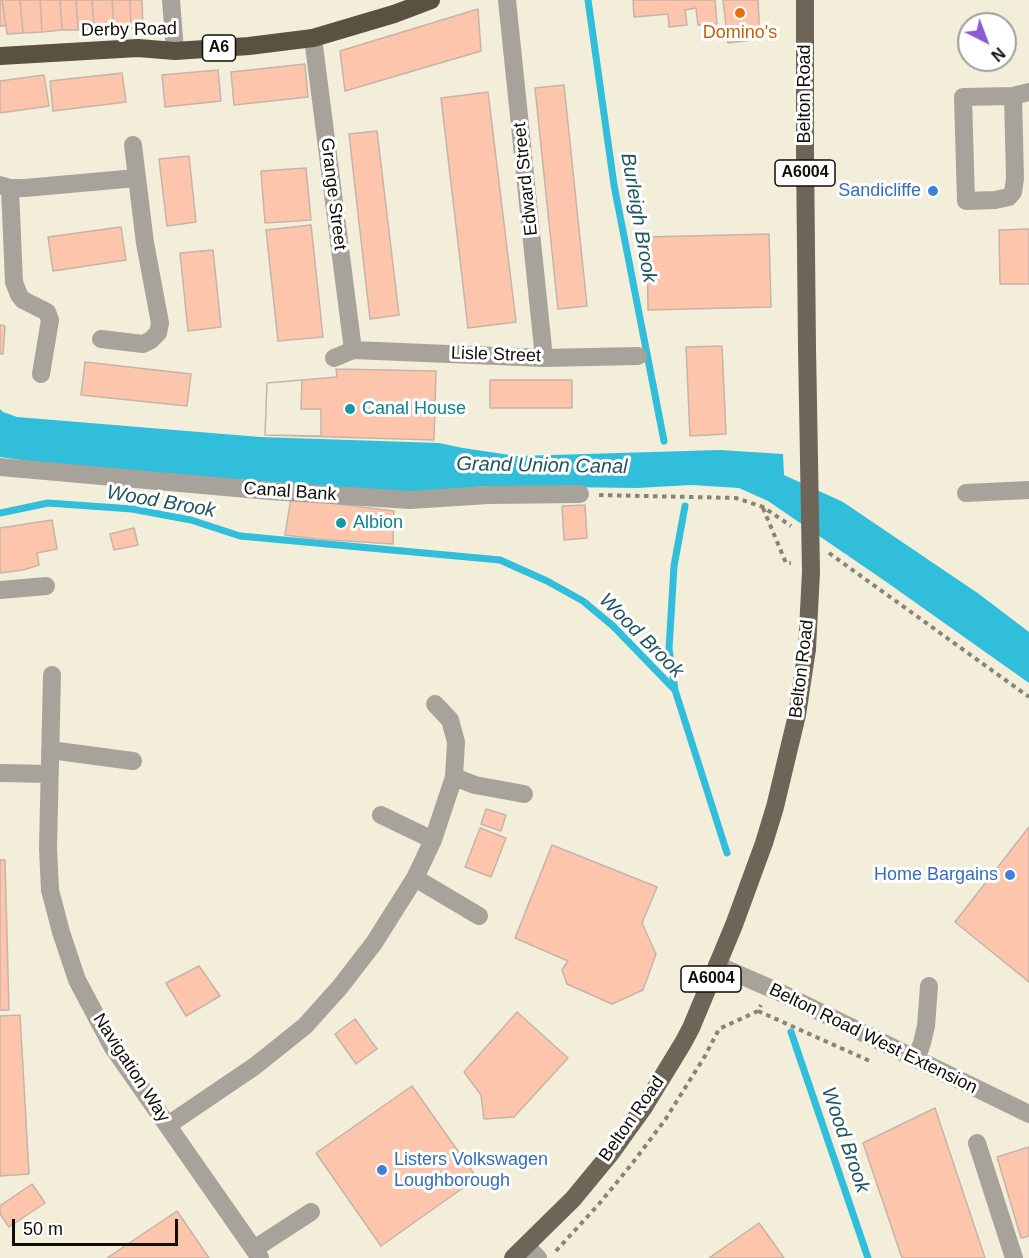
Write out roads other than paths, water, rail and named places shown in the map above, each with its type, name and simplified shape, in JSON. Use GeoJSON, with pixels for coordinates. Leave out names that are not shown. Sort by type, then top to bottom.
{"type":"FeatureCollection","features":[{"type":"Feature","properties":{"kind":"highway","name":"Derby Road"},"geometry":{"type":"LineString","coordinates":[[0,56],[138,48],[175,51],[249,46],[313,38],[394,14],[431,0]]}},
{"type":"Feature","properties":{"kind":"main road","name":"Belton Road"},"geometry":{"type":"LineString","coordinates":[[513,1258],[532,1252],[611,1153],[644,1107],[683,1043],[734,925],[776,807],[797,715],[807,649],[811,563],[805,0]]}},
{"type":"Feature","properties":{"kind":"street"},"geometry":{"type":"LineString","coordinates":[[171,0],[175,51]]}},
{"type":"Feature","properties":{"kind":"street","name":"Edward Street"},"geometry":{"type":"LineString","coordinates":[[507,0],[544,358]]}},
{"type":"Feature","properties":{"kind":"street","name":"Grange Street"},"geometry":{"type":"LineString","coordinates":[[313,38],[353,350]]}},
{"type":"Feature","properties":{"kind":"street"},"geometry":{"type":"LineString","coordinates":[[1021,94],[1013,192],[1009,197],[995,200],[966,201],[963,98],[1021,94]]}},
{"type":"Feature","properties":{"kind":"street"},"geometry":{"type":"LineString","coordinates":[[101,339],[143,344],[158,333],[160,323],[145,243],[133,146]]}},
{"type":"Feature","properties":{"kind":"street"},"geometry":{"type":"LineString","coordinates":[[41,374],[50,320],[47,312],[23,300],[14,282],[5,187],[36,187],[136,178]]}},
{"type":"Feature","properties":{"kind":"street"},"geometry":{"type":"LineString","coordinates":[[334,358],[353,350]]}},
{"type":"Feature","properties":{"kind":"street","name":"Lisle Street"},"geometry":{"type":"LineString","coordinates":[[353,350],[544,358],[638,356]]}},
{"type":"Feature","properties":{"kind":"street","name":"Canal Bank"},"geometry":{"type":"LineString","coordinates":[[0,467],[411,501],[489,495],[580,494]]}},
{"type":"Feature","properties":{"kind":"street"},"geometry":{"type":"LineString","coordinates":[[966,493],[1029,490]]}},
{"type":"Feature","properties":{"kind":"street"},"geometry":{"type":"LineString","coordinates":[[0,590],[46,586]]}},
{"type":"Feature","properties":{"kind":"street","name":"Navigation Way"},"geometry":{"type":"LineString","coordinates":[[52,675],[48,848],[50,890],[60,932],[77,980],[112,1046],[257,1254]]}},
{"type":"Feature","properties":{"kind":"street"},"geometry":{"type":"LineString","coordinates":[[168,1125],[255,1066],[305,1026],[340,987],[374,943],[415,878],[433,840],[454,777],[456,742],[450,720],[435,704]]}},
{"type":"Feature","properties":{"kind":"street"},"geometry":{"type":"LineString","coordinates":[[50,750],[133,761]]}},
{"type":"Feature","properties":{"kind":"street"},"geometry":{"type":"LineString","coordinates":[[0,773],[49,774]]}},
{"type":"Feature","properties":{"kind":"street"},"geometry":{"type":"LineString","coordinates":[[454,777],[476,785],[524,794]]}},
{"type":"Feature","properties":{"kind":"street"},"geometry":{"type":"LineString","coordinates":[[381,816],[433,840]]}},
{"type":"Feature","properties":{"kind":"street"},"geometry":{"type":"LineString","coordinates":[[415,878],[479,916]]}},
{"type":"Feature","properties":{"kind":"street","name":"Belton Road West Extension"},"geometry":{"type":"LineString","coordinates":[[717,965],[779,992],[1029,1114]]}},
{"type":"Feature","properties":{"kind":"street"},"geometry":{"type":"LineString","coordinates":[[916,1059],[926,1026],[929,986]]}},
{"type":"Feature","properties":{"kind":"street"},"geometry":{"type":"LineString","coordinates":[[977,1143],[1014,1258]]}},
{"type":"Feature","properties":{"kind":"street"},"geometry":{"type":"LineString","coordinates":[[257,1254],[311,1212]]}},
{"type":"Feature","properties":{"kind":"water","name":"Grand Union Canal"},"geometry":{"type":"Polygon","coordinates":[[[0,409],[17,417],[260,437],[439,443],[517,456],[720,450],[783,454],[784,475],[843,502],[979,594],[1029,632],[1029,683],[768,501],[739,488],[691,485],[637,488],[488,486],[408,493],[57,465],[0,457],[0,409]]]}},
{"type":"Feature","properties":{"kind":"waterway","name":"Burleigh Brook"},"geometry":{"type":"LineString","coordinates":[[588,0],[614,185],[664,441]]}},
{"type":"Feature","properties":{"kind":"waterway","name":"Wood Brook"},"geometry":{"type":"LineString","coordinates":[[0,513],[48,503],[132,509],[191,520],[240,536],[500,560],[547,581],[583,601],[613,626],[675,690],[727,853]]}},
{"type":"Feature","properties":{"kind":"waterway","name":"Burleigh Brook"},"geometry":{"type":"LineString","coordinates":[[675,690],[669,649],[674,566],[685,506]]}},
{"type":"Feature","properties":{"kind":"waterway","name":"Wood Brook"},"geometry":{"type":"LineString","coordinates":[[791,1032],[868,1258]]}},
{"type":"Feature","properties":{"kind":"place","name":"Domino's"},"geometry":{"type":"Point","coordinates":[740,13]}},
{"type":"Feature","properties":{"kind":"place","name":"Sandicliffe"},"geometry":{"type":"Point","coordinates":[933,191]}},
{"type":"Feature","properties":{"kind":"place","name":"Canal House"},"geometry":{"type":"Point","coordinates":[350,409]}},
{"type":"Feature","properties":{"kind":"place","name":"Albion"},"geometry":{"type":"Point","coordinates":[341,523]}},
{"type":"Feature","properties":{"kind":"place","name":"Home Bargains"},"geometry":{"type":"Point","coordinates":[1010,875]}},
{"type":"Feature","properties":{"kind":"place","name":"Listers Volkswagen Loughborough"},"geometry":{"type":"Point","coordinates":[382,1170]}}]}
